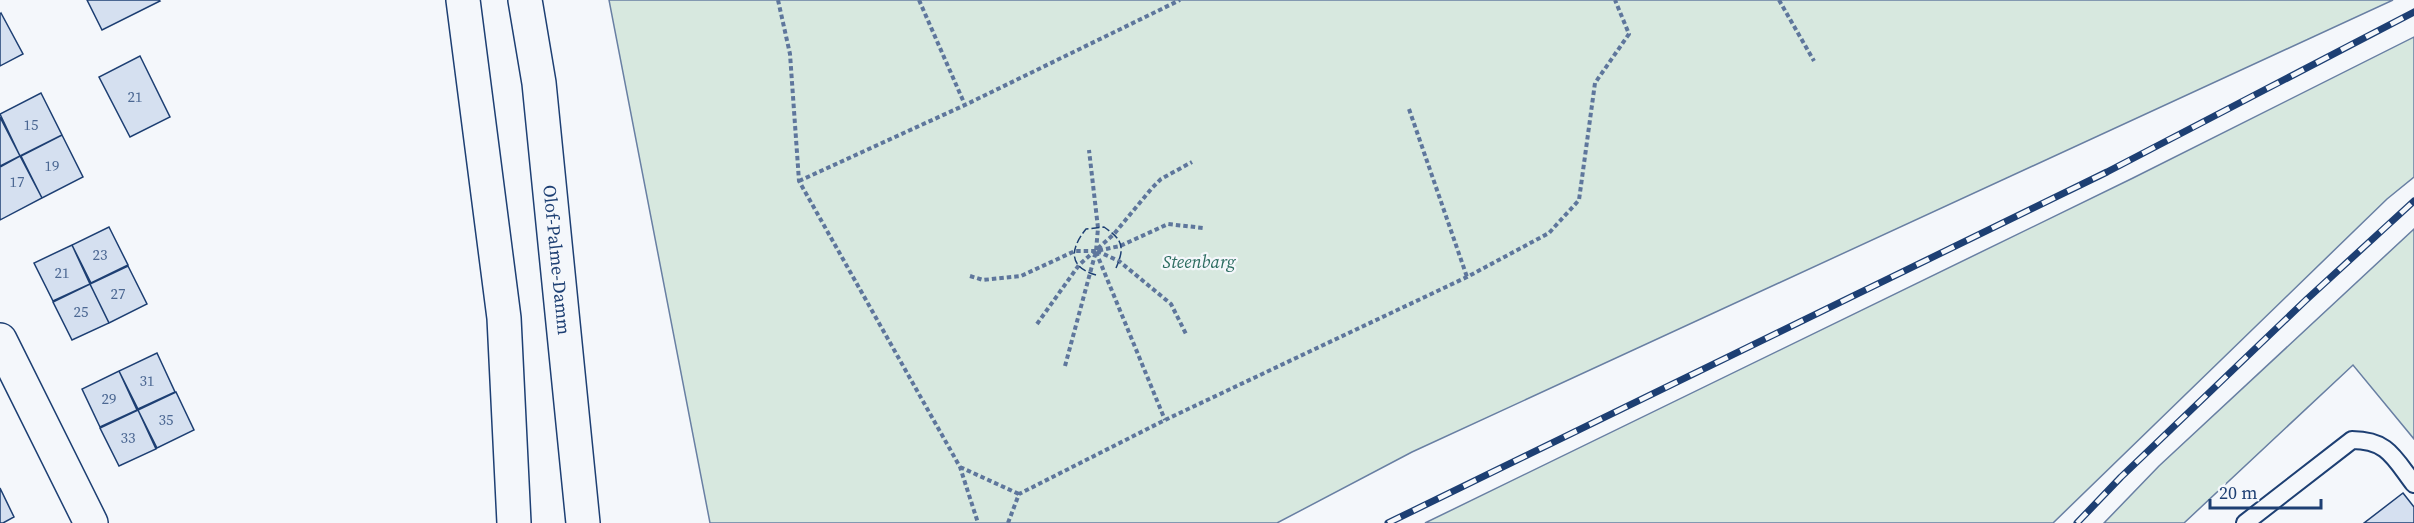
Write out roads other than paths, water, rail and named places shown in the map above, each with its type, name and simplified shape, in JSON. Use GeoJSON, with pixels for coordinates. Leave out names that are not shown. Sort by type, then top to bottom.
{"type":"FeatureCollection","features":[{"type":"Feature","properties":{"kind":"main road"},"geometry":{"type":"LineString","coordinates":[[463,0],[504,318],[514,523]]}},
{"type":"Feature","properties":{"kind":"main road","name":"Olof-Palme-Damm"},"geometry":{"type":"LineString","coordinates":[[525,0],[539,83],[576,434],[583,523]]}},
{"type":"Feature","properties":{"kind":"main road"},"geometry":{"type":"LineString","coordinates":[[0,340],[91,523]]}},
{"type":"Feature","properties":{"kind":"main road"},"geometry":{"type":"LineString","coordinates":[[576,434],[603,523]]}},
{"type":"Feature","properties":{"kind":"lane"},"geometry":{"type":"LineString","coordinates":[[2245,523],[2352,440],[2370,440],[2388,451],[2414,484]]}},
{"type":"Feature","properties":{"kind":"railway"},"geometry":{"type":"LineString","coordinates":[[1388,523],[2107,172],[2414,12]]}},
{"type":"Feature","properties":{"kind":"railway"},"geometry":{"type":"LineString","coordinates":[[2077,523],[2121,477],[2306,300],[2414,201]]}},
{"type":"Feature","properties":{"kind":"park label","name":"Steenbarg"},"geometry":{"type":"Point","coordinates":[1199,262]}}]}
